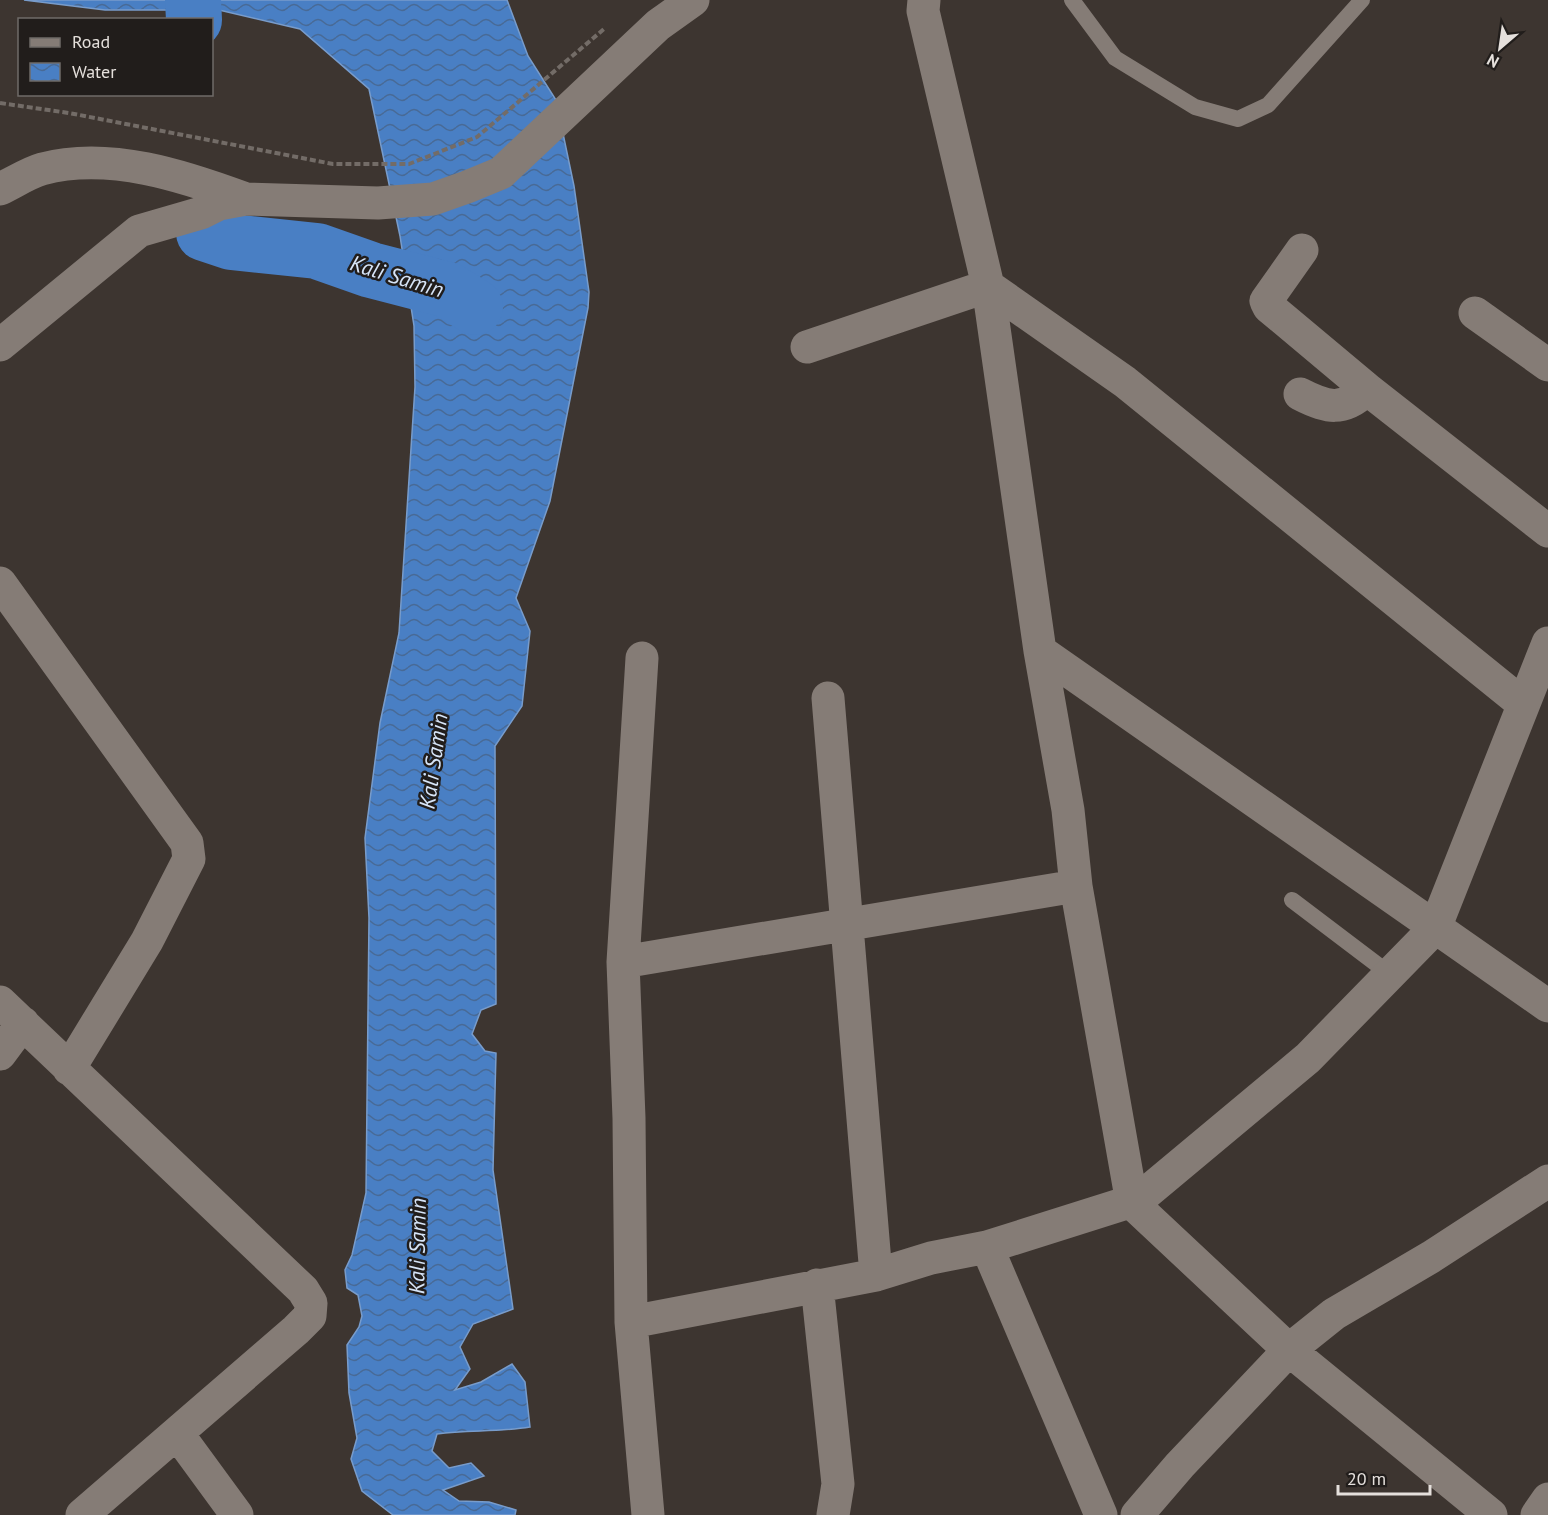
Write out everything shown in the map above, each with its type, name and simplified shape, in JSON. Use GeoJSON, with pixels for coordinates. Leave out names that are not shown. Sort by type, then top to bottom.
{"type":"FeatureCollection","features":[{"type":"Feature","properties":{"kind":"street"},"geometry":{"type":"LineString","coordinates":[[0,345],[139,231],[201,213],[219,204],[246,199],[378,203],[433,199],[501,172],[658,25],[693,0]]}},
{"type":"Feature","properties":{"kind":"street"},"geometry":{"type":"LineString","coordinates":[[924,0],[923,11],[987,286],[1040,651],[1068,810],[1076,886],[1132,1203],[1289,1350],[1491,1515]]}},
{"type":"Feature","properties":{"kind":"street"},"geometry":{"type":"LineString","coordinates":[[0,189],[41,169],[83,164],[117,164],[206,184],[246,199]]}},
{"type":"Feature","properties":{"kind":"street"},"geometry":{"type":"LineString","coordinates":[[1302,250],[1266,301],[1269,307],[1367,389],[1548,531]]}},
{"type":"Feature","properties":{"kind":"street"},"geometry":{"type":"LineString","coordinates":[[807,347],[987,286]]}},
{"type":"Feature","properties":{"kind":"street"},"geometry":{"type":"LineString","coordinates":[[987,286],[1125,382],[1523,704]]}},
{"type":"Feature","properties":{"kind":"street"},"geometry":{"type":"LineString","coordinates":[[1475,313],[1548,364]]}},
{"type":"Feature","properties":{"kind":"street"},"geometry":{"type":"LineString","coordinates":[[1300,394],[1322,405],[1336,407],[1367,389]]}},
{"type":"Feature","properties":{"kind":"street"},"geometry":{"type":"LineString","coordinates":[[0,583],[187,843],[189,859],[152,932],[69,1069]]}},
{"type":"Feature","properties":{"kind":"street"},"geometry":{"type":"LineString","coordinates":[[630,1322],[876,1275],[932,1258],[987,1247],[1132,1203],[1308,1058],[1435,928],[1502,765],[1523,704],[1548,643]]}},
{"type":"Feature","properties":{"kind":"street"},"geometry":{"type":"LineString","coordinates":[[1040,651],[1548,1006]]}},
{"type":"Feature","properties":{"kind":"street"},"geometry":{"type":"LineString","coordinates":[[642,658],[623,962],[629,1118],[630,1322],[648,1515]]}},
{"type":"Feature","properties":{"kind":"street"},"geometry":{"type":"LineString","coordinates":[[828,698],[876,1275]]}},
{"type":"Feature","properties":{"kind":"street"},"geometry":{"type":"LineString","coordinates":[[623,962],[847,922],[1076,886]]}},
{"type":"Feature","properties":{"kind":"street"},"geometry":{"type":"LineString","coordinates":[[0,1054],[12,1013],[303,1290],[311,1303],[310,1316],[296,1330],[82,1515]]}},
{"type":"Feature","properties":{"kind":"street"},"geometry":{"type":"LineString","coordinates":[[1137,1515],[1180,1465],[1289,1350],[1334,1314],[1431,1257],[1548,1181]]}},
{"type":"Feature","properties":{"kind":"street"},"geometry":{"type":"LineString","coordinates":[[987,1247],[1101,1515]]}},
{"type":"Feature","properties":{"kind":"street"},"geometry":{"type":"LineString","coordinates":[[816,1285],[837,1484],[833,1515]]}},
{"type":"Feature","properties":{"kind":"street"},"geometry":{"type":"LineString","coordinates":[[177,1433],[237,1515]]}},
{"type":"Feature","properties":{"kind":"street"},"geometry":{"type":"LineString","coordinates":[[1538,1515],[1548,1499]]}},
{"type":"Feature","properties":{"kind":"lane"},"geometry":{"type":"LineString","coordinates":[[1072,0],[1115,58],[1195,107],[1238,119],[1268,105],[1362,0]]}},
{"type":"Feature","properties":{"kind":"lane"},"geometry":{"type":"LineString","coordinates":[[1292,900],[1391,975]]}},
{"type":"Feature","properties":{"kind":"path"},"geometry":{"type":"LineString","coordinates":[[0,103],[69,113],[333,164],[409,164],[477,137],[608,26]]}},
{"type":"Feature","properties":{"kind":"water"},"geometry":{"type":"Polygon","coordinates":[[[24,0],[507,0],[528,56],[556,100],[574,186],[589,292],[588,308],[550,501],[516,598],[530,631],[522,706],[495,746],[496,1004],[481,1010],[472,1034],[485,1051],[496,1053],[493,1170],[513,1309],[473,1324],[460,1347],[470,1369],[455,1390],[481,1382],[512,1364],[525,1382],[530,1427],[437,1434],[432,1451],[449,1468],[471,1463],[484,1476],[443,1490],[459,1501],[489,1502],[516,1510],[515,1515],[393,1515],[362,1491],[351,1459],[357,1438],[349,1393],[347,1345],[359,1327],[362,1316],[358,1295],[347,1288],[345,1270],[352,1255],[366,1193],[369,918],[365,838],[380,723],[399,633],[415,387],[414,326],[400,236],[369,89],[300,29],[219,10],[105,10],[24,0]]]}},
{"type":"Feature","properties":{"kind":"waterway","name":"Kali Samin"},"geometry":{"type":"LineString","coordinates":[[193,0],[194,18]]}},
{"type":"Feature","properties":{"kind":"waterway","name":"Kali Samin"},"geometry":{"type":"LineString","coordinates":[[204,233],[231,242],[317,251],[371,270],[448,290],[475,307]]}}]}
